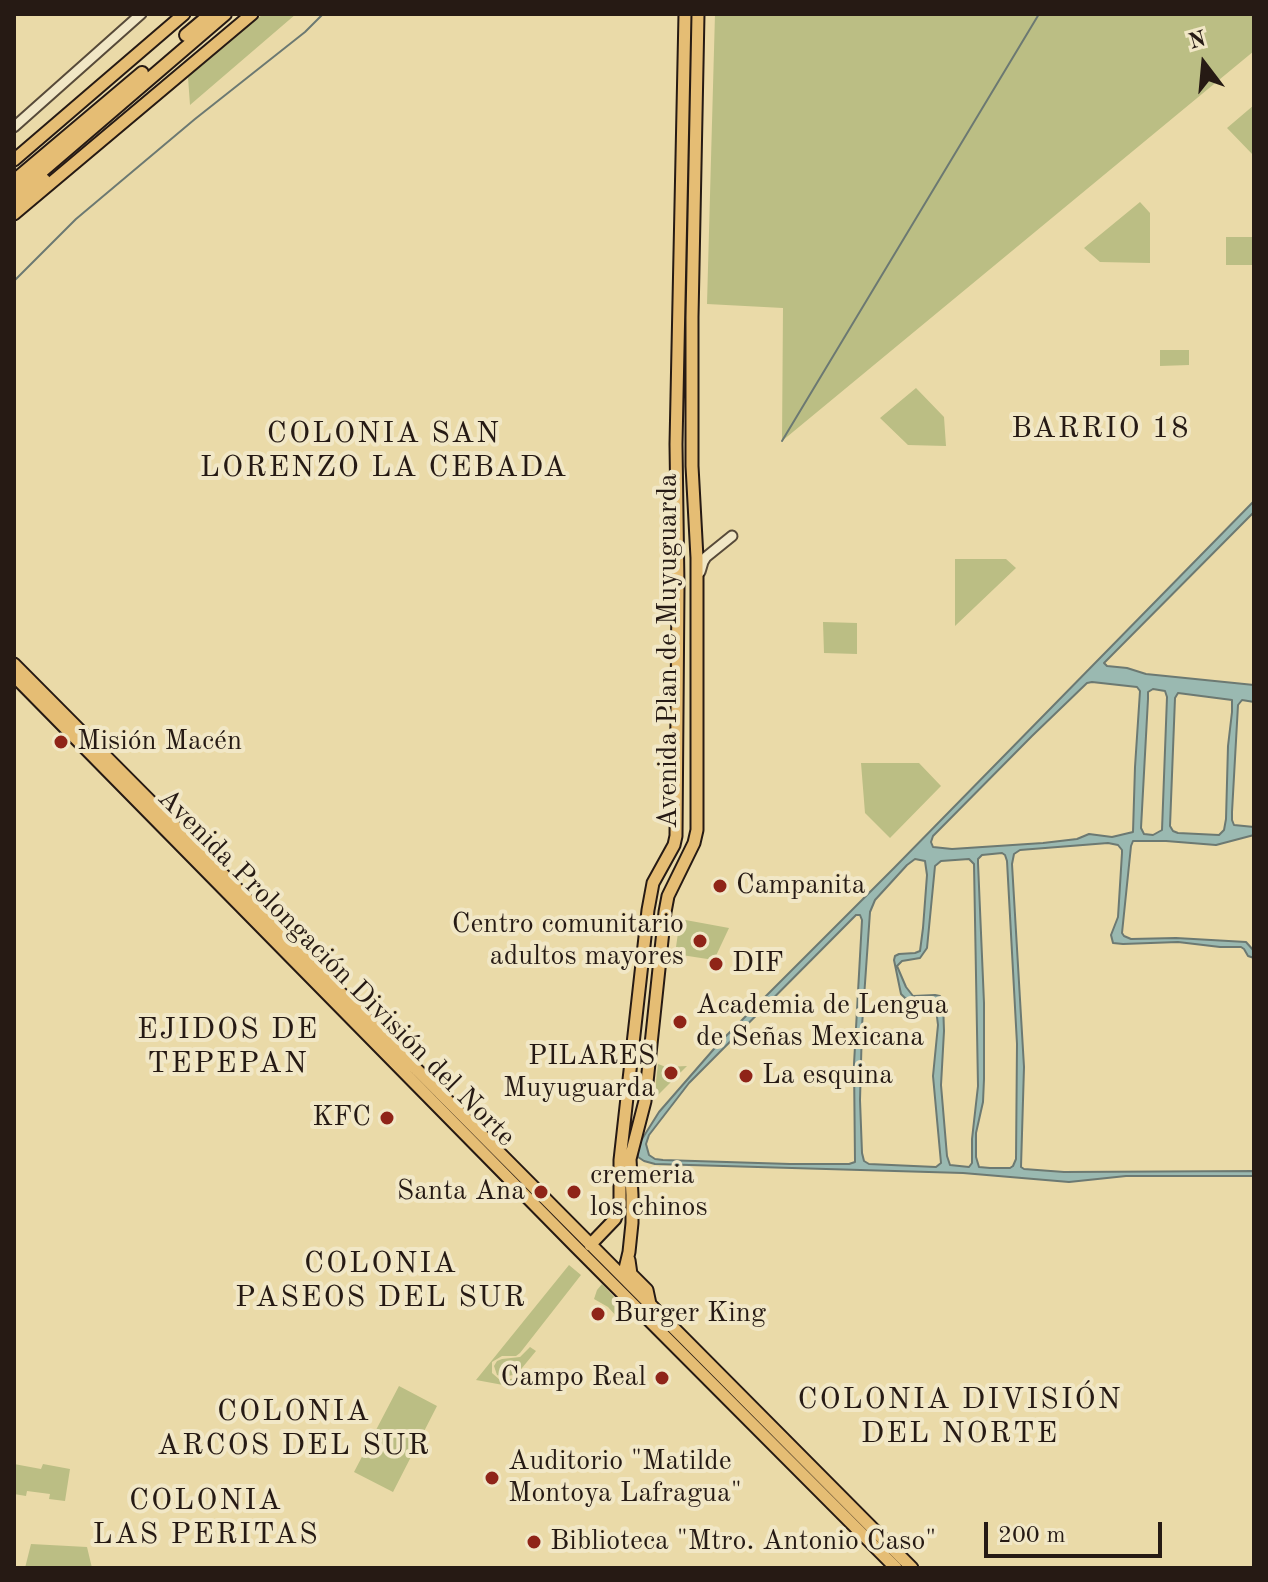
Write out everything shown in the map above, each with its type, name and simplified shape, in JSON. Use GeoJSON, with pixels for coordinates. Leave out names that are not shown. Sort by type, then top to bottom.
{"type":"FeatureCollection","features":[{"type":"Feature","properties":{"kind":"highway"},"geometry":{"type":"LineString","coordinates":[[14,181],[211,14]]}},
{"type":"Feature","properties":{"kind":"highway"},"geometry":{"type":"LineString","coordinates":[[14,195],[225,14]]}},
{"type":"Feature","properties":{"kind":"highway"},"geometry":{"type":"LineString","coordinates":[[14,171],[96,112]]}},
{"type":"Feature","properties":{"kind":"highway"},"geometry":{"type":"LineString","coordinates":[[14,211],[58,167],[73,145]]}},
{"type":"Feature","properties":{"kind":"main road"},"geometry":{"type":"LineString","coordinates":[[14,160],[184,14]]}},
{"type":"Feature","properties":{"kind":"main road"},"geometry":{"type":"LineString","coordinates":[[14,211],[252,14]]}},
{"type":"Feature","properties":{"kind":"main road","name":"Avenida Plan de Muyuguarda"},"geometry":{"type":"LineString","coordinates":[[586,1249],[615,1219],[620,1205],[620,1160],[648,910],[653,883],[676,836],[676,444],[685,14]]}},
{"type":"Feature","properties":{"kind":"main road","name":"Avenida Plan de Muyuguarda"},"geometry":{"type":"LineString","coordinates":[[623,1277],[629,1252],[630,1159],[645,1101],[665,912],[668,896],[694,843],[697,830],[692,317],[698,14]]}},
{"type":"Feature","properties":{"kind":"main road","name":"Avenida Prolongación División del Norte"},"geometry":{"type":"LineString","coordinates":[[14,664],[539,1191],[623,1294],[701,1364]]}},
{"type":"Feature","properties":{"kind":"main road","name":"Avenida Prolongación División del Norte"},"geometry":{"type":"LineString","coordinates":[[14,676],[586,1249],[623,1277],[651,1305]]}},
{"type":"Feature","properties":{"kind":"main road"},"geometry":{"type":"LineString","coordinates":[[629,1252],[630,1270],[647,1290],[651,1305],[701,1364],[896,1568]]}},
{"type":"Feature","properties":{"kind":"main road"},"geometry":{"type":"LineString","coordinates":[[701,1364],[912,1568]]}},
{"type":"Feature","properties":{"kind":"street"},"geometry":{"type":"LineString","coordinates":[[14,127],[141,14]]}},
{"type":"Feature","properties":{"kind":"street"},"geometry":{"type":"LineString","coordinates":[[697,595],[703,562],[732,536]]}},
{"type":"Feature","properties":{"kind":"street"},"geometry":{"type":"LineString","coordinates":[[623,1277],[623,1294]]}},
{"type":"Feature","properties":{"kind":"green space"},"geometry":{"type":"Polygon","coordinates":[[[263,14],[296,14],[190,105],[188,77],[263,14]]]}},
{"type":"Feature","properties":{"kind":"green space"},"geometry":{"type":"Polygon","coordinates":[[[715,14],[1254,14],[1254,51],[782,441],[783,308],[707,304],[715,14]]]}},
{"type":"Feature","properties":{"kind":"green space"},"geometry":{"type":"Polygon","coordinates":[[[1254,105],[1254,156],[1227,128],[1254,105]]]}},
{"type":"Feature","properties":{"kind":"green space"},"geometry":{"type":"Polygon","coordinates":[[[1140,202],[1150,213],[1150,263],[1100,262],[1084,248],[1140,202]]]}},
{"type":"Feature","properties":{"kind":"green space"},"geometry":{"type":"Polygon","coordinates":[[[1226,237],[1254,237],[1254,265],[1226,265],[1226,237]]]}},
{"type":"Feature","properties":{"kind":"green space"},"geometry":{"type":"Polygon","coordinates":[[[1160,350],[1189,350],[1189,365],[1160,366],[1160,350]]]}},
{"type":"Feature","properties":{"kind":"green space"},"geometry":{"type":"Polygon","coordinates":[[[916,388],[944,417],[946,446],[908,445],[880,418],[916,388]]]}},
{"type":"Feature","properties":{"kind":"green space"},"geometry":{"type":"Polygon","coordinates":[[[955,559],[1006,559],[1016,568],[955,626],[955,559]]]}},
{"type":"Feature","properties":{"kind":"green space"},"geometry":{"type":"Polygon","coordinates":[[[823,622],[857,623],[857,654],[824,653],[823,622]]]}},
{"type":"Feature","properties":{"kind":"green space"},"geometry":{"type":"Polygon","coordinates":[[[861,763],[919,763],[941,786],[890,838],[865,813],[861,763]]]}},
{"type":"Feature","properties":{"kind":"green space","name":"Centro comunitario adultos mayores"},"geometry":{"type":"Polygon","coordinates":[[[680,919],[729,928],[714,960],[675,954],[680,919]]]}},
{"type":"Feature","properties":{"kind":"green space"},"geometry":{"type":"Polygon","coordinates":[[[658,1064],[666,1067],[687,1066],[654,1099],[658,1064]]]}},
{"type":"Feature","properties":{"kind":"green space"},"geometry":{"type":"Polygon","coordinates":[[[569,1265],[581,1275],[520,1353],[502,1356],[492,1362],[492,1373],[500,1380],[519,1378],[514,1387],[476,1380],[569,1265]]]}},
{"type":"Feature","properties":{"kind":"green space"},"geometry":{"type":"Polygon","coordinates":[[[602,1284],[617,1300],[617,1317],[594,1299],[602,1284]]]}},
{"type":"Feature","properties":{"kind":"green space"},"geometry":{"type":"Polygon","coordinates":[[[530,1347],[536,1351],[517,1374],[497,1375],[494,1366],[497,1361],[520,1357],[530,1347]]]}},
{"type":"Feature","properties":{"kind":"green space"},"geometry":{"type":"Polygon","coordinates":[[[399,1386],[437,1406],[393,1492],[354,1472],[399,1386]]]}},
{"type":"Feature","properties":{"kind":"green space"},"geometry":{"type":"Polygon","coordinates":[[[14,1464],[41,1469],[43,1464],[70,1469],[65,1501],[49,1499],[50,1494],[27,1491],[26,1496],[14,1494],[14,1464]]]}},
{"type":"Feature","properties":{"kind":"green space"},"geometry":{"type":"Polygon","coordinates":[[[31,1544],[87,1547],[92,1568],[25,1568],[31,1544]]]}},
{"type":"Feature","properties":{"kind":"water"},"geometry":{"type":"Polygon","coordinates":[[[1254,501],[1254,512],[1104,663],[1146,674],[1254,685],[1254,702],[1242,700],[1238,705],[1232,820],[1234,825],[1254,827],[1254,835],[1216,845],[1133,841],[1122,933],[1131,939],[1246,942],[1254,951],[1254,958],[1241,947],[1178,942],[1113,943],[1111,935],[1118,917],[1122,853],[1118,845],[1108,843],[1020,850],[1014,854],[1012,864],[1024,1067],[1021,1167],[1064,1172],[1254,1171],[1254,1176],[1126,1176],[1069,1182],[963,1173],[655,1164],[638,1157],[637,1147],[659,1112],[720,1042],[1254,501]],[[1087,683],[933,836],[933,847],[952,849],[1043,843],[1077,839],[1089,834],[1112,837],[1133,832],[1140,691],[1137,687],[1087,683]],[[1153,689],[1148,692],[1141,828],[1144,834],[1153,835],[1162,830],[1167,697],[1165,691],[1153,689]],[[1178,693],[1175,698],[1170,826],[1178,833],[1219,835],[1224,830],[1232,700],[1178,693]],[[1002,853],[982,855],[978,859],[984,1079],[976,1133],[976,1157],[979,1167],[1010,1168],[1016,1159],[1017,1044],[1007,861],[1002,853]],[[915,859],[907,865],[875,900],[870,912],[862,1026],[862,1153],[864,1161],[869,1164],[936,1167],[941,1163],[933,1076],[938,1025],[936,1009],[931,1004],[905,998],[901,994],[894,960],[899,954],[920,951],[927,875],[925,861],[915,859]],[[969,859],[941,861],[935,866],[927,948],[920,958],[902,961],[897,966],[913,996],[935,995],[943,1001],[941,1085],[947,1156],[950,1165],[969,1167],[972,1163],[978,1086],[974,864],[969,859]],[[856,915],[689,1083],[649,1135],[646,1144],[649,1155],[655,1159],[790,1164],[855,1162],[854,1064],[860,915],[856,915]]]}},
{"type":"Feature","properties":{"kind":"waterway"},"geometry":{"type":"LineString","coordinates":[[14,281],[76,219],[323,14]]}},
{"type":"Feature","properties":{"kind":"waterway"},"geometry":{"type":"LineString","coordinates":[[782,441],[1039,14]]}},
{"type":"Feature","properties":{"kind":"place","name":"Misión Macén"},"geometry":{"type":"Point","coordinates":[61,742]}},
{"type":"Feature","properties":{"kind":"place","name":"Campanita"},"geometry":{"type":"Point","coordinates":[720,886]}},
{"type":"Feature","properties":{"kind":"place","name":"Centro comunitario adultos mayores"},"geometry":{"type":"Point","coordinates":[700,941]}},
{"type":"Feature","properties":{"kind":"place","name":"DIF"},"geometry":{"type":"Point","coordinates":[716,964]}},
{"type":"Feature","properties":{"kind":"place","name":"Academia de Lengua de Señas Mexicana"},"geometry":{"type":"Point","coordinates":[680,1022]}},
{"type":"Feature","properties":{"kind":"place","name":"PILARES Muyuguarda"},"geometry":{"type":"Point","coordinates":[671,1073]}},
{"type":"Feature","properties":{"kind":"place","name":"La esquina"},"geometry":{"type":"Point","coordinates":[746,1076]}},
{"type":"Feature","properties":{"kind":"place","name":"KFC"},"geometry":{"type":"Point","coordinates":[387,1118]}},
{"type":"Feature","properties":{"kind":"place","name":"Santa Ana"},"geometry":{"type":"Point","coordinates":[541,1192]}},
{"type":"Feature","properties":{"kind":"place","name":"cremeria los chinos"},"geometry":{"type":"Point","coordinates":[574,1192]}},
{"type":"Feature","properties":{"kind":"place","name":"Burger King"},"geometry":{"type":"Point","coordinates":[598,1314]}},
{"type":"Feature","properties":{"kind":"place","name":"Campo Real"},"geometry":{"type":"Point","coordinates":[662,1378]}},
{"type":"Feature","properties":{"kind":"place","name":"Auditorio \"Matilde Montoya Lafragua\""},"geometry":{"type":"Point","coordinates":[492,1478]}},
{"type":"Feature","properties":{"kind":"place","name":"Biblioteca \"Mtro. Antonio Caso\""},"geometry":{"type":"Point","coordinates":[534,1542]}},
{"type":"Feature","properties":{"kind":"district","name":"BARRIO 18"},"geometry":{"type":"Point","coordinates":[1101,429]}},
{"type":"Feature","properties":{"kind":"district","name":"COLONIA SAN LORENZO LA CEBADA"},"geometry":{"type":"Point","coordinates":[384,451]}},
{"type":"Feature","properties":{"kind":"district","name":"EJIDOS DE TEPEPAN"},"geometry":{"type":"Point","coordinates":[228,1047]}},
{"type":"Feature","properties":{"kind":"district","name":"COLONIA PASEOS DEL SUR"},"geometry":{"type":"Point","coordinates":[381,1281]}},
{"type":"Feature","properties":{"kind":"district","name":"COLONIA DIVISIÓN DEL NORTE"},"geometry":{"type":"Point","coordinates":[960,1417]}},
{"type":"Feature","properties":{"kind":"district","name":"COLONIA ARCOS DEL SUR"},"geometry":{"type":"Point","coordinates":[294,1429]}},
{"type":"Feature","properties":{"kind":"district","name":"COLONIA LAS PERITAS"},"geometry":{"type":"Point","coordinates":[206,1518]}}]}
